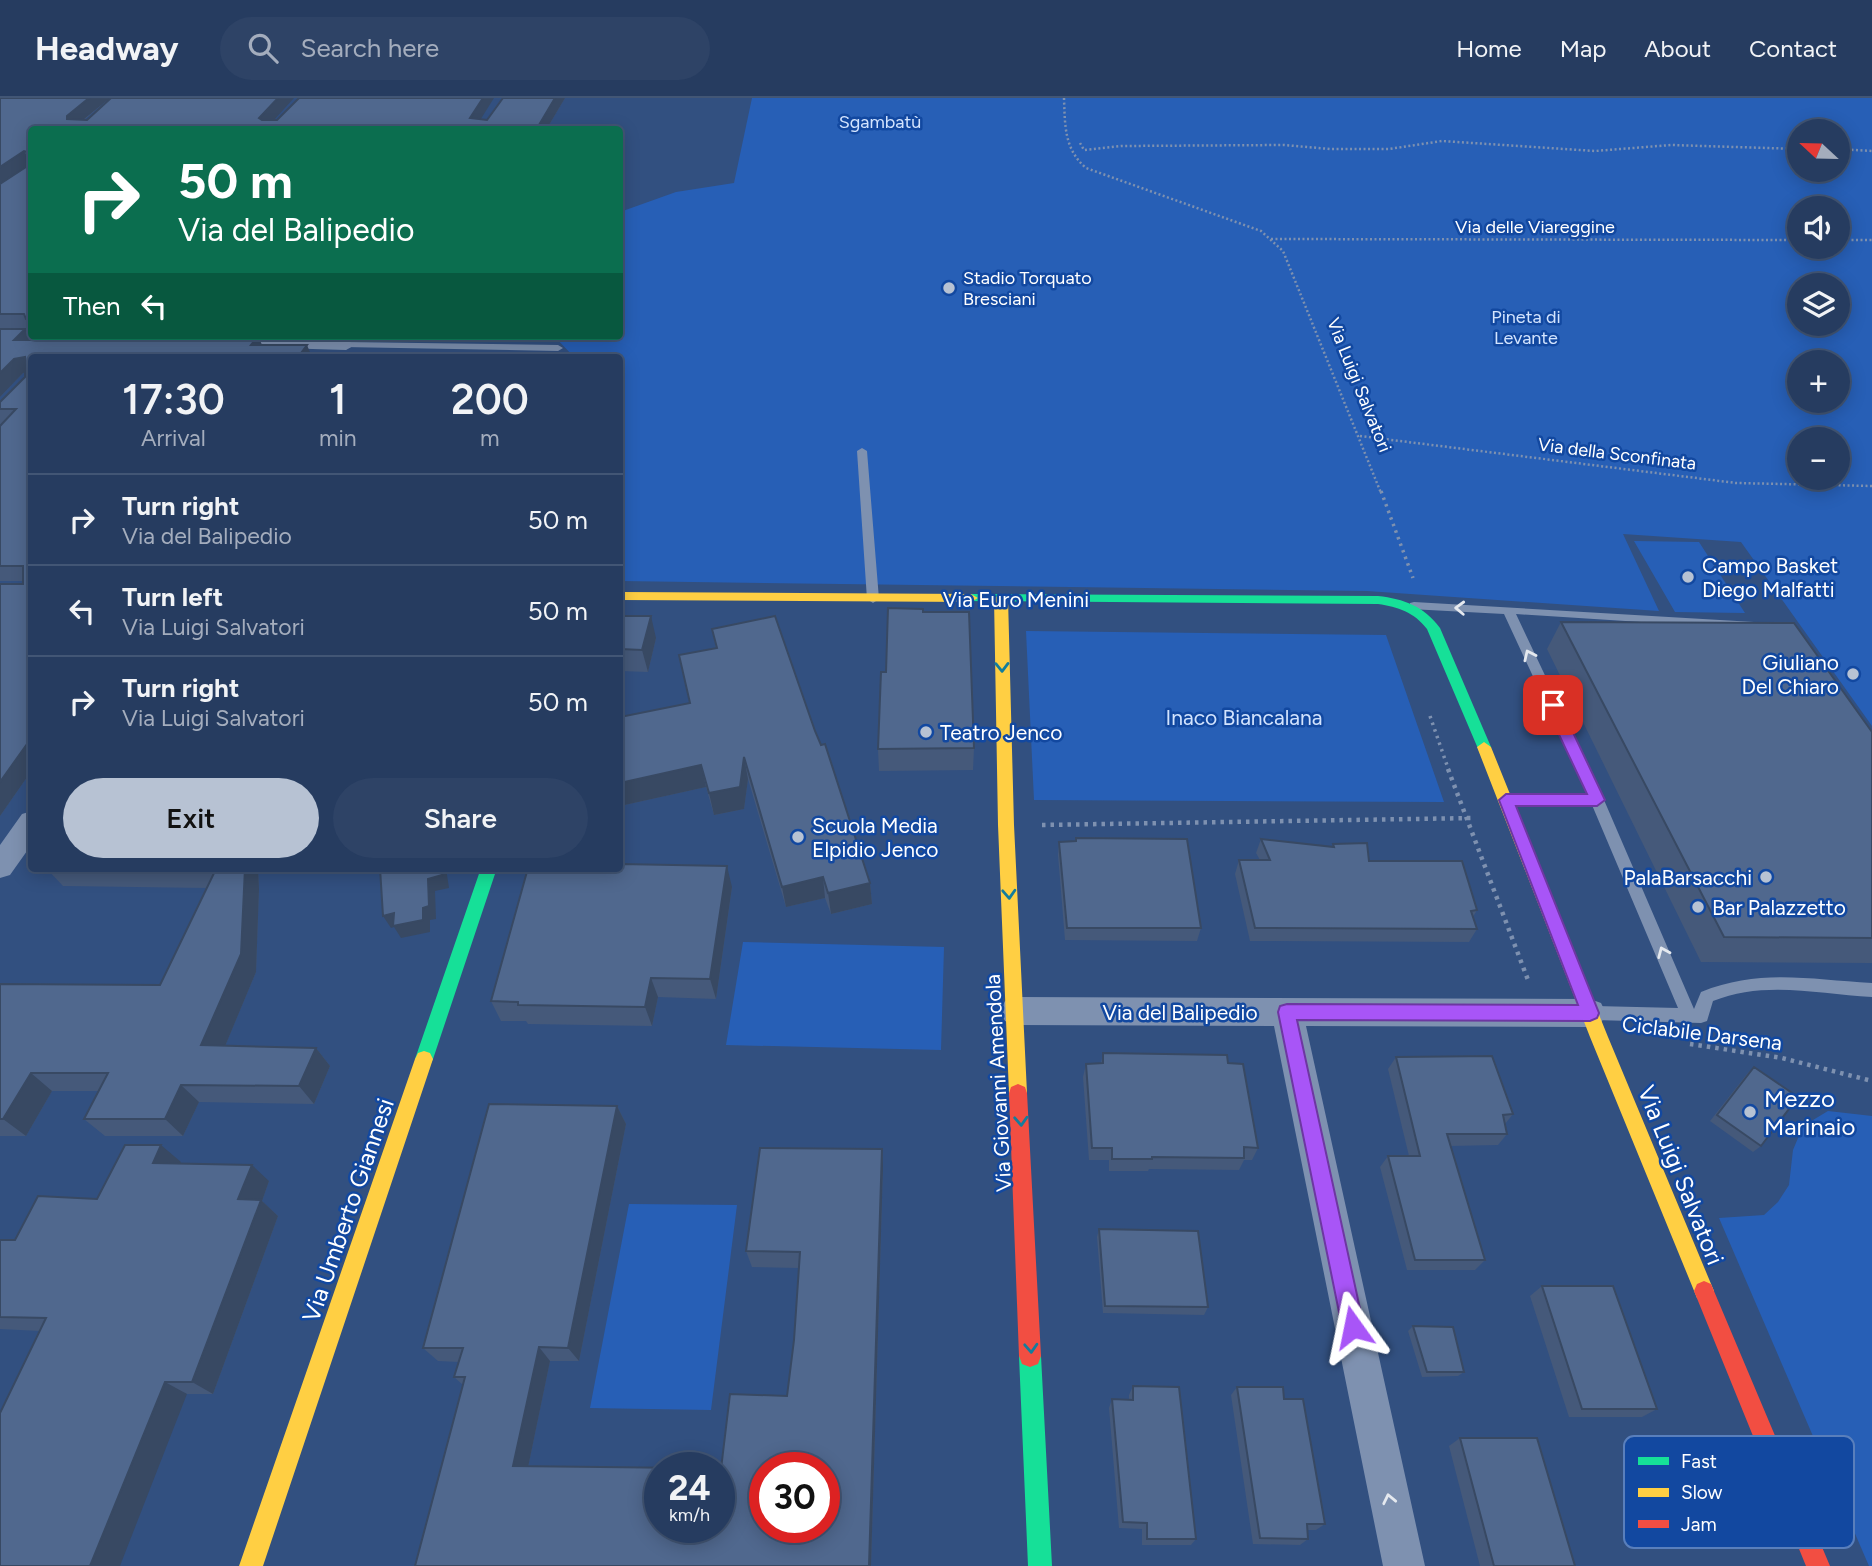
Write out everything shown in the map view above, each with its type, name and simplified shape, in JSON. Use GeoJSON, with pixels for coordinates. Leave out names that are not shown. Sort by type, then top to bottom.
{"type":"FeatureCollection","features":[{"type":"Feature","properties":{"kind":"street"},"geometry":{"type":"LineString","coordinates":[[0,168],[28,169]]}},
{"type":"Feature","properties":{"kind":"street"},"geometry":{"type":"LineString","coordinates":[[16,182],[28,172]]}},
{"type":"Feature","properties":{"kind":"street"},"geometry":{"type":"LineString","coordinates":[[0,335],[28,336]]}},
{"type":"Feature","properties":{"kind":"street"},"geometry":{"type":"LineString","coordinates":[[55,354],[69,340]]}},
{"type":"Feature","properties":{"kind":"street"},"geometry":{"type":"LineString","coordinates":[[202,341],[343,346]]}},
{"type":"Feature","properties":{"kind":"street","name":"Via Euro Menini"},"geometry":{"type":"LineString","coordinates":[[623,596],[1378,600],[1413,606]]}},
{"type":"Feature","properties":{"kind":"street","name":"Via Giovanni Amendola"},"geometry":{"type":"LineString","coordinates":[[1001,598],[1006,825],[1040,1566]]}},
{"type":"Feature","properties":{"kind":"street","name":"Via Luigi Salvatori"},"geometry":{"type":"LineString","coordinates":[[1413,606],[1426,614],[1439,638],[1764,1436]]}},
{"type":"Feature","properties":{"kind":"street"},"geometry":{"type":"LineString","coordinates":[[0,867],[28,827]]}},
{"type":"Feature","properties":{"kind":"street","name":"Via Umberto Giannesi"},"geometry":{"type":"LineString","coordinates":[[251,1566],[488,872]]}},
{"type":"Feature","properties":{"kind":"street","name":"Via del Balipedio"},"geometry":{"type":"LineString","coordinates":[[1016,1011],[1590,1013]]}},
{"type":"Feature","properties":{"kind":"street"},"geometry":{"type":"LineString","coordinates":[[1287,1012],[1404,1566]]}},
{"type":"Feature","properties":{"kind":"street","name":"Via Luigi Salvatori"},"geometry":{"type":"LineString","coordinates":[[1811,1548],[1818,1566]]}},
{"type":"Feature","properties":{"kind":"lane"},"geometry":{"type":"LineString","coordinates":[[343,346],[558,348]]}},
{"type":"Feature","properties":{"kind":"lane"},"geometry":{"type":"LineString","coordinates":[[492,354],[496,347]]}},
{"type":"Feature","properties":{"kind":"lane"},"geometry":{"type":"LineString","coordinates":[[862,451],[873,599]]}},
{"type":"Feature","properties":{"kind":"lane"},"geometry":{"type":"LineString","coordinates":[[1413,606],[1718,621],[1762,629]]}},
{"type":"Feature","properties":{"kind":"lane"},"geometry":{"type":"LineString","coordinates":[[1508,610],[1597,800],[1689,1015],[1701,1016],[1707,997],[1721,989],[1742,984],[1872,990]]}},
{"type":"Feature","properties":{"kind":"lane"},"geometry":{"type":"LineString","coordinates":[[1506,800],[1597,800]]}},
{"type":"Feature","properties":{"kind":"lane","name":"Via del Balipedio"},"geometry":{"type":"LineString","coordinates":[[1590,1013],[1689,1015]]}},
{"type":"Feature","properties":{"kind":"path","name":"Via Luigi Salvatori"},"geometry":{"type":"LineString","coordinates":[[1064,98],[1068,149],[1074,160],[1086,168],[1261,231],[1283,251],[1360,436],[1414,581],[1413,606]]}},
{"type":"Feature","properties":{"kind":"path"},"geometry":{"type":"LineString","coordinates":[[1080,143],[1084,150],[1121,146],[1284,145],[1330,149],[1389,149],[1443,141],[1595,151],[1671,145],[1787,149]]}},
{"type":"Feature","properties":{"kind":"path"},"geometry":{"type":"LineString","coordinates":[[1850,150],[1872,151]]}},
{"type":"Feature","properties":{"kind":"path","name":"Via delle Viareggine"},"geometry":{"type":"LineString","coordinates":[[1270,239],[1787,240]]}},
{"type":"Feature","properties":{"kind":"path"},"geometry":{"type":"LineString","coordinates":[[1850,240],[1872,240]]}},
{"type":"Feature","properties":{"kind":"path","name":"Via della Sconfinata"},"geometry":{"type":"LineString","coordinates":[[1360,436],[1736,483],[1872,486]]}},
{"type":"Feature","properties":{"kind":"path"},"geometry":{"type":"LineString","coordinates":[[1429,712],[1465,818],[1542,1014]]}},
{"type":"Feature","properties":{"kind":"path"},"geometry":{"type":"LineString","coordinates":[[1006,825],[1514,818]]}},
{"type":"Feature","properties":{"kind":"path","name":"Ciclabile Darsena"},"geometry":{"type":"LineString","coordinates":[[1681,1043],[1737,1049],[1798,1061],[1872,1081]]}},
{"type":"Feature","properties":{"kind":"green space","name":"Pineta di Levante"},"geometry":{"type":"Polygon","coordinates":[[[752,98],[1872,98],[1872,726],[1741,542],[1623,534],[1659,611],[1367,591],[623,581],[623,354],[571,354],[558,340],[623,340],[623,211],[676,192],[734,183],[752,98]]]}},
{"type":"Feature","properties":{"kind":"green space","name":"Campo Basket Diego Malfatti"},"geometry":{"type":"Polygon","coordinates":[[[1634,541],[1699,542],[1745,613],[1675,612],[1634,541]]]}},
{"type":"Feature","properties":{"kind":"green space","name":"Inaco Biancalana"},"geometry":{"type":"Polygon","coordinates":[[[1026,631],[1386,635],[1444,802],[1034,800],[1026,631]]]}},
{"type":"Feature","properties":{"kind":"green space"},"geometry":{"type":"Polygon","coordinates":[[[743,942],[944,947],[941,1050],[726,1045],[743,942]]]}},
{"type":"Feature","properties":{"kind":"green space"},"geometry":{"type":"Polygon","coordinates":[[[1828,1111],[1872,1116],[1872,1566],[1869,1566],[1854,1531],[1854,1436],[1813,1436],[1719,1218],[1764,1215],[1778,1202],[1789,1185],[1793,1150],[1803,1126],[1828,1111]]]}},
{"type":"Feature","properties":{"kind":"green space"},"geometry":{"type":"Polygon","coordinates":[[[629,1204],[737,1205],[711,1410],[590,1408],[629,1204]]]}},
{"type":"Feature","properties":{"kind":"building"},"geometry":{"type":"Polygon","coordinates":[[[0,98],[89,98],[67,116],[67,119],[87,120],[111,98],[278,98],[259,118],[277,120],[299,98],[483,98],[470,118],[487,120],[503,98],[555,98],[538,126],[28,126],[28,319],[24,314],[0,314],[0,184],[26,167],[27,152],[24,151],[0,167],[0,98]]]}},
{"type":"Feature","properties":{"kind":"building"},"geometry":{"type":"Polygon","coordinates":[[[0,329],[25,329],[14,340],[255,340],[251,345],[307,345],[300,354],[28,354],[28,743],[0,782],[0,584],[23,584],[23,566],[0,566],[0,426],[16,409],[0,409],[0,402],[25,377],[25,357],[14,359],[0,373],[0,329]]]}},
{"type":"Feature","properties":{"kind":"building","name":"Teatro Jenco"},"geometry":{"type":"Polygon","coordinates":[[[888,608],[923,609],[923,612],[969,612],[974,748],[878,749],[881,672],[886,672],[888,608]]]}},
{"type":"Feature","properties":{"kind":"building"},"geometry":{"type":"Polygon","coordinates":[[[623,616],[651,616],[642,650],[623,649],[623,616]]]}},
{"type":"Feature","properties":{"kind":"building"},"geometry":{"type":"Polygon","coordinates":[[[775,616],[815,731],[821,745],[825,744],[870,883],[828,893],[823,877],[782,887],[744,757],[740,787],[709,793],[701,765],[623,782],[623,716],[690,703],[679,655],[717,648],[712,629],[775,616]]]}},
{"type":"Feature","properties":{"kind":"building","name":"PalaBarsacchi"},"geometry":{"type":"Polygon","coordinates":[[[1561,622],[1794,623],[1872,732],[1872,938],[1724,937],[1561,622]]]}},
{"type":"Feature","properties":{"kind":"building"},"geometry":{"type":"Polygon","coordinates":[[[1076,838],[1187,839],[1201,928],[1067,928],[1059,842],[1076,841],[1076,838]]]}},
{"type":"Feature","properties":{"kind":"building"},"geometry":{"type":"Polygon","coordinates":[[[1261,839],[1334,847],[1333,844],[1367,843],[1369,861],[1462,861],[1477,910],[1471,911],[1477,929],[1255,928],[1239,860],[1270,860],[1261,839]]]}},
{"type":"Feature","properties":{"kind":"building"},"geometry":{"type":"Polygon","coordinates":[[[623,864],[727,866],[710,979],[651,978],[645,1007],[518,1005],[518,1002],[491,1001],[527,872],[623,872],[623,864]]]}},
{"type":"Feature","properties":{"kind":"building"},"geometry":{"type":"Polygon","coordinates":[[[215,872],[245,872],[241,954],[201,1045],[316,1048],[299,1086],[181,1085],[165,1119],[84,1119],[108,1073],[31,1073],[3,1119],[0,1119],[0,984],[160,985],[215,872]]]}},
{"type":"Feature","properties":{"kind":"building"},"geometry":{"type":"Polygon","coordinates":[[[380,872],[442,872],[442,875],[428,879],[429,906],[423,908],[423,920],[393,926],[394,913],[383,916],[380,872]]]}},
{"type":"Feature","properties":{"kind":"building"},"geometry":{"type":"Polygon","coordinates":[[[1103,1053],[1227,1055],[1228,1063],[1243,1064],[1258,1148],[1244,1147],[1244,1158],[1112,1159],[1112,1148],[1092,1148],[1086,1064],[1103,1063],[1103,1053]]]}},
{"type":"Feature","properties":{"kind":"building"},"geometry":{"type":"Polygon","coordinates":[[[1492,1056],[1513,1114],[1503,1115],[1507,1134],[1447,1134],[1485,1260],[1415,1260],[1388,1156],[1420,1156],[1396,1057],[1492,1056]]]}},
{"type":"Feature","properties":{"kind":"building","name":"Mezzo Marinaio"},"geometry":{"type":"Polygon","coordinates":[[[1754,1067],[1798,1097],[1761,1146],[1717,1115],[1754,1067]]]}},
{"type":"Feature","properties":{"kind":"building"},"geometry":{"type":"Polygon","coordinates":[[[489,1104],[617,1106],[568,1348],[539,1347],[513,1466],[644,1467],[644,1543],[735,1543],[735,1452],[723,1452],[730,1394],[787,1396],[800,1252],[746,1251],[760,1148],[882,1149],[869,1566],[415,1566],[465,1377],[454,1377],[463,1348],[423,1348],[489,1104]]]}},
{"type":"Feature","properties":{"kind":"building"},"geometry":{"type":"Polygon","coordinates":[[[125,1145],[161,1145],[153,1163],[252,1165],[238,1199],[261,1200],[192,1382],[165,1382],[90,1566],[0,1566],[0,1413],[46,1318],[0,1317],[0,1240],[15,1240],[38,1196],[97,1199],[125,1145]]]}},
{"type":"Feature","properties":{"kind":"building"},"geometry":{"type":"Polygon","coordinates":[[[1099,1229],[1198,1231],[1208,1307],[1105,1306],[1099,1229]]]}},
{"type":"Feature","properties":{"kind":"building"},"geometry":{"type":"Polygon","coordinates":[[[1542,1286],[1613,1286],[1657,1409],[1582,1409],[1542,1286]]]}},
{"type":"Feature","properties":{"kind":"building"},"geometry":{"type":"Polygon","coordinates":[[[1413,1326],[1453,1327],[1464,1372],[1427,1372],[1413,1326]]]}},
{"type":"Feature","properties":{"kind":"building"},"geometry":{"type":"Polygon","coordinates":[[[1133,1386],[1179,1387],[1196,1539],[1147,1539],[1147,1523],[1123,1522],[1112,1399],[1133,1400],[1133,1386]]]}},
{"type":"Feature","properties":{"kind":"building"},"geometry":{"type":"Polygon","coordinates":[[[1237,1387],[1283,1387],[1284,1399],[1303,1399],[1325,1524],[1307,1524],[1308,1539],[1260,1538],[1237,1387]]]}},
{"type":"Feature","properties":{"kind":"building"},"geometry":{"type":"Polygon","coordinates":[[[1460,1438],[1537,1438],[1575,1566],[1494,1566],[1460,1438]]]}},
{"type":"Feature","properties":{"kind":"traffic: fast"},"geometry":{"type":"LineString","coordinates":[[971,598],[1378,600],[1402,605],[1422,615],[1433,628],[1484,747]]}},
{"type":"Feature","properties":{"kind":"traffic: fast"},"geometry":{"type":"LineString","coordinates":[[424,1059],[488,872]]}},
{"type":"Feature","properties":{"kind":"traffic: fast"},"geometry":{"type":"LineString","coordinates":[[1030,1356],[1040,1566]]}},
{"type":"Feature","properties":{"kind":"traffic: slow"},"geometry":{"type":"LineString","coordinates":[[623,596],[971,598]]}},
{"type":"Feature","properties":{"kind":"traffic: slow"},"geometry":{"type":"LineString","coordinates":[[1001,598],[1006,825],[1018,1093]]}},
{"type":"Feature","properties":{"kind":"traffic: slow"},"geometry":{"type":"LineString","coordinates":[[1484,747],[1599,1037],[1704,1291]]}},
{"type":"Feature","properties":{"kind":"traffic: slow"},"geometry":{"type":"LineString","coordinates":[[251,1566],[424,1059]]}},
{"type":"Feature","properties":{"kind":"traffic: jam"},"geometry":{"type":"LineString","coordinates":[[1018,1093],[1030,1356]]}},
{"type":"Feature","properties":{"kind":"traffic: jam"},"geometry":{"type":"LineString","coordinates":[[1704,1291],[1764,1436]]}},
{"type":"Feature","properties":{"kind":"traffic: jam"},"geometry":{"type":"LineString","coordinates":[[1811,1548],[1818,1566]]}},
{"type":"Feature","properties":{"kind":"place","name":"Stadio Torquato Bresciani"},"geometry":{"type":"Point","coordinates":[949,288]}},
{"type":"Feature","properties":{"kind":"place","name":"Campo Basket Diego Malfatti"},"geometry":{"type":"Point","coordinates":[1688,577]}},
{"type":"Feature","properties":{"kind":"place","name":"Giuliano Del Chiaro"},"geometry":{"type":"Point","coordinates":[1853,674]}},
{"type":"Feature","properties":{"kind":"place","name":"Teatro Jenco"},"geometry":{"type":"Point","coordinates":[926,732]}},
{"type":"Feature","properties":{"kind":"place","name":"Scuola Media Elpidio Jenco"},"geometry":{"type":"Point","coordinates":[798,837]}},
{"type":"Feature","properties":{"kind":"place","name":"PalaBarsacchi"},"geometry":{"type":"Point","coordinates":[1766,877]}},
{"type":"Feature","properties":{"kind":"place","name":"Bar Palazzetto"},"geometry":{"type":"Point","coordinates":[1698,907]}},
{"type":"Feature","properties":{"kind":"place","name":"Mezzo Marinaio"},"geometry":{"type":"Point","coordinates":[1750,1112]}},
{"type":"Feature","properties":{"kind":"route"},"geometry":{"type":"LineString","coordinates":[[1353,1327],[1287,1012],[1590,1013],[1506,800],[1597,800],[1553,705]]}},
{"type":"Feature","properties":{"kind":"park label","name":"Sgambatù"},"geometry":{"type":"Point","coordinates":[880,122]}}]}
